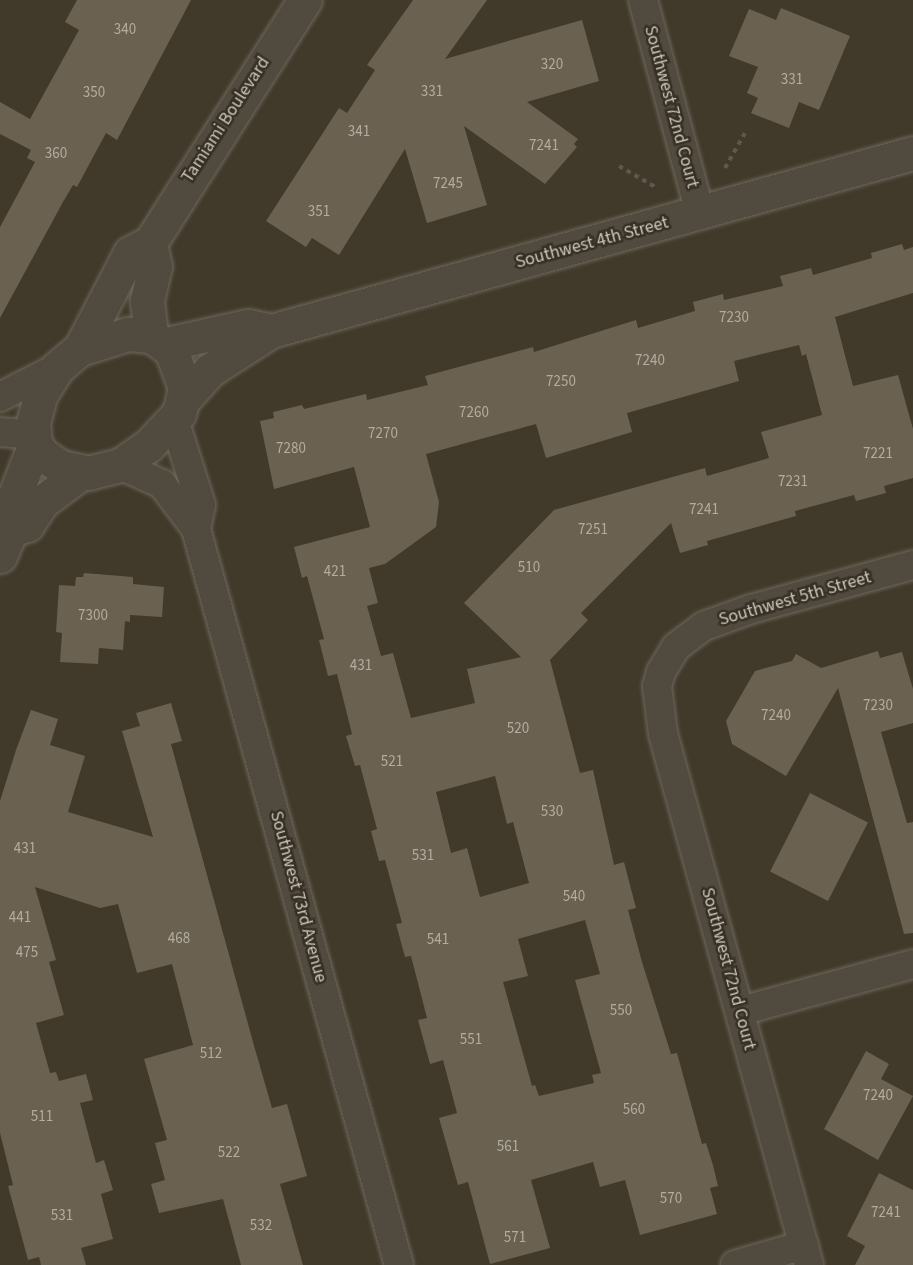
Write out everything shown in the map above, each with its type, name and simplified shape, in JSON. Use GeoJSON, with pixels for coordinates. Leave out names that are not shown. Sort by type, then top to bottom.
{"type":"FeatureCollection","features":[{"type":"Feature","properties":{"kind":"street","name":"Tamiami Boulevard"},"geometry":{"type":"LineString","coordinates":[[68,358],[130,253],[150,243],[305,0]]}},
{"type":"Feature","properties":{"kind":"street","name":"Southwest 72nd Court"},"geometry":{"type":"LineString","coordinates":[[643,0],[700,213]]}},
{"type":"Feature","properties":{"kind":"street","name":"Southwest 4th Street"},"geometry":{"type":"LineString","coordinates":[[180,409],[210,370],[271,331],[913,153]]}},
{"type":"Feature","properties":{"kind":"street"},"geometry":{"type":"LineString","coordinates":[[5,543],[27,525],[42,502],[81,473],[120,465],[180,409],[183,375],[158,340],[147,301],[155,266],[150,243]]}},
{"type":"Feature","properties":{"kind":"street","name":"Southwest 4th Street"},"geometry":{"type":"LineString","coordinates":[[158,340],[248,326],[271,331]]}},
{"type":"Feature","properties":{"kind":"street"},"geometry":{"type":"LineString","coordinates":[[0,397],[68,358],[117,335],[158,340]]}},
{"type":"Feature","properties":{"kind":"street"},"geometry":{"type":"LineString","coordinates":[[5,543],[7,514],[34,440],[41,394],[68,358]]}},
{"type":"Feature","properties":{"kind":"street","name":"Southwest 73rd Avenue"},"geometry":{"type":"LineString","coordinates":[[180,409],[201,505],[196,529]]}},
{"type":"Feature","properties":{"kind":"street"},"geometry":{"type":"LineString","coordinates":[[0,432],[34,440],[50,461],[81,473]]}},
{"type":"Feature","properties":{"kind":"street","name":"Southwest 73rd Avenue"},"geometry":{"type":"LineString","coordinates":[[120,465],[162,484],[196,529],[399,1265]]}},
{"type":"Feature","properties":{"kind":"street","name":"Southwest 5th Street"},"geometry":{"type":"LineString","coordinates":[[660,672],[676,646],[704,626],[751,609],[913,566]]}},
{"type":"Feature","properties":{"kind":"street","name":"Southwest 72nd Court"},"geometry":{"type":"LineString","coordinates":[[660,672],[657,699],[663,734],[806,1255]]}},
{"type":"Feature","properties":{"kind":"street"},"geometry":{"type":"LineString","coordinates":[[740,1011],[913,964]]}},
{"type":"Feature","properties":{"kind":"street"},"geometry":{"type":"LineString","coordinates":[[735,1265],[806,1255]]}},
{"type":"Feature","properties":{"kind":"path"},"geometry":{"type":"LineString","coordinates":[[725,168],[745,133]]}},
{"type":"Feature","properties":{"kind":"path"},"geometry":{"type":"LineString","coordinates":[[619,166],[657,188]]}},
{"type":"Feature","properties":{"kind":"building"},"geometry":{"type":"Polygon","coordinates":[[[77,0],[191,0],[117,140],[106,133],[77,187],[73,185],[63,202],[0,318],[0,227],[35,162],[27,158],[31,150],[0,134],[0,102],[30,119],[79,30],[65,22],[77,0]]]}},
{"type":"Feature","properties":{"kind":"building"},"geometry":{"type":"Polygon","coordinates":[[[413,0],[487,0],[445,59],[582,20],[599,81],[527,102],[578,139],[574,144],[577,147],[545,184],[464,126],[487,205],[427,223],[405,149],[339,255],[312,238],[306,247],[266,221],[339,108],[347,113],[375,70],[367,65],[413,0]]]}},
{"type":"Feature","properties":{"kind":"building"},"geometry":{"type":"Polygon","coordinates":[[[781,8],[850,36],[819,110],[799,102],[789,128],[751,113],[758,98],[747,93],[758,67],[729,56],[749,9],[776,20],[781,8]]]}},
{"type":"Feature","properties":{"kind":"building"},"geometry":{"type":"Polygon","coordinates":[[[902,244],[904,250],[913,247],[913,293],[835,317],[853,386],[898,375],[913,429],[913,478],[884,486],[886,493],[856,501],[854,495],[795,511],[796,516],[707,541],[708,545],[680,553],[671,523],[581,613],[588,620],[550,660],[580,773],[593,770],[614,865],[624,862],[636,908],[628,910],[642,962],[671,1054],[677,1053],[702,1144],[706,1143],[713,1165],[718,1186],[710,1188],[717,1214],[640,1235],[625,1180],[600,1187],[593,1162],[531,1180],[550,1248],[490,1264],[468,1182],[458,1185],[439,1118],[457,1113],[443,1060],[430,1064],[418,1020],[427,1018],[411,956],[405,957],[396,924],[402,923],[385,860],[379,861],[371,831],[377,829],[360,765],[355,766],[346,736],[352,734],[337,674],[328,676],[319,640],[324,639],[307,576],[302,578],[294,547],[370,527],[354,467],[274,489],[260,421],[274,418],[273,412],[302,405],[304,409],[366,394],[367,400],[428,385],[425,376],[533,347],[534,352],[636,320],[638,328],[695,311],[693,302],[723,294],[724,300],[783,286],[780,276],[811,268],[813,275],[872,258],[871,253],[902,244]],[[799,345],[734,361],[739,381],[627,413],[632,432],[546,458],[536,424],[426,454],[439,502],[436,527],[385,564],[369,568],[378,603],[367,606],[381,656],[393,653],[411,718],[475,703],[467,669],[521,657],[464,603],[554,510],[705,468],[707,476],[769,458],[761,432],[822,415],[806,354],[802,356],[799,345]],[[495,776],[436,792],[451,853],[467,848],[480,897],[529,883],[513,822],[507,824],[495,776]],[[585,920],[518,939],[528,976],[503,982],[532,1086],[535,1085],[539,1096],[594,1083],[592,1075],[601,1073],[575,980],[600,974],[585,920]]]}},
{"type":"Feature","properties":{"kind":"building"},"geometry":{"type":"Polygon","coordinates":[[[84,573],[133,577],[133,584],[164,587],[162,617],[130,615],[130,622],[125,621],[123,650],[99,648],[98,664],[60,662],[62,633],[56,632],[59,585],[75,586],[76,577],[83,577],[84,573]]]}},
{"type":"Feature","properties":{"kind":"building"},"geometry":{"type":"Polygon","coordinates":[[[878,651],[880,658],[902,652],[913,689],[913,723],[881,732],[907,823],[913,822],[913,933],[904,934],[838,688],[786,776],[732,744],[726,721],[755,671],[792,661],[796,654],[821,668],[878,651]]]}},
{"type":"Feature","properties":{"kind":"building"},"geometry":{"type":"Polygon","coordinates":[[[171,703],[182,741],[171,744],[253,1042],[272,1108],[287,1104],[307,1176],[280,1184],[303,1265],[241,1265],[223,1199],[159,1213],[151,1184],[165,1180],[155,1143],[167,1140],[144,1059],[193,1045],[172,964],[137,973],[118,904],[100,908],[35,887],[56,960],[49,962],[64,1015],[36,1023],[50,1073],[56,1072],[59,1081],[86,1074],[93,1100],[80,1103],[96,1163],[104,1160],[113,1190],[101,1194],[113,1239],[81,1248],[86,1265],[41,1265],[39,1257],[28,1260],[8,1186],[13,1185],[0,1133],[0,801],[16,750],[31,710],[58,719],[50,745],[85,756],[68,812],[153,837],[122,731],[140,726],[136,713],[171,703]]]}},
{"type":"Feature","properties":{"kind":"building"},"geometry":{"type":"Polygon","coordinates":[[[810,793],[868,823],[828,901],[770,871],[810,793]]]}},
{"type":"Feature","properties":{"kind":"building"},"geometry":{"type":"Polygon","coordinates":[[[866,1051],[889,1064],[881,1079],[913,1096],[878,1160],[824,1129],[866,1051]]]}},
{"type":"Feature","properties":{"kind":"building"},"geometry":{"type":"Polygon","coordinates":[[[879,1173],[913,1190],[913,1265],[855,1265],[865,1246],[847,1236],[879,1173]]]}}]}
